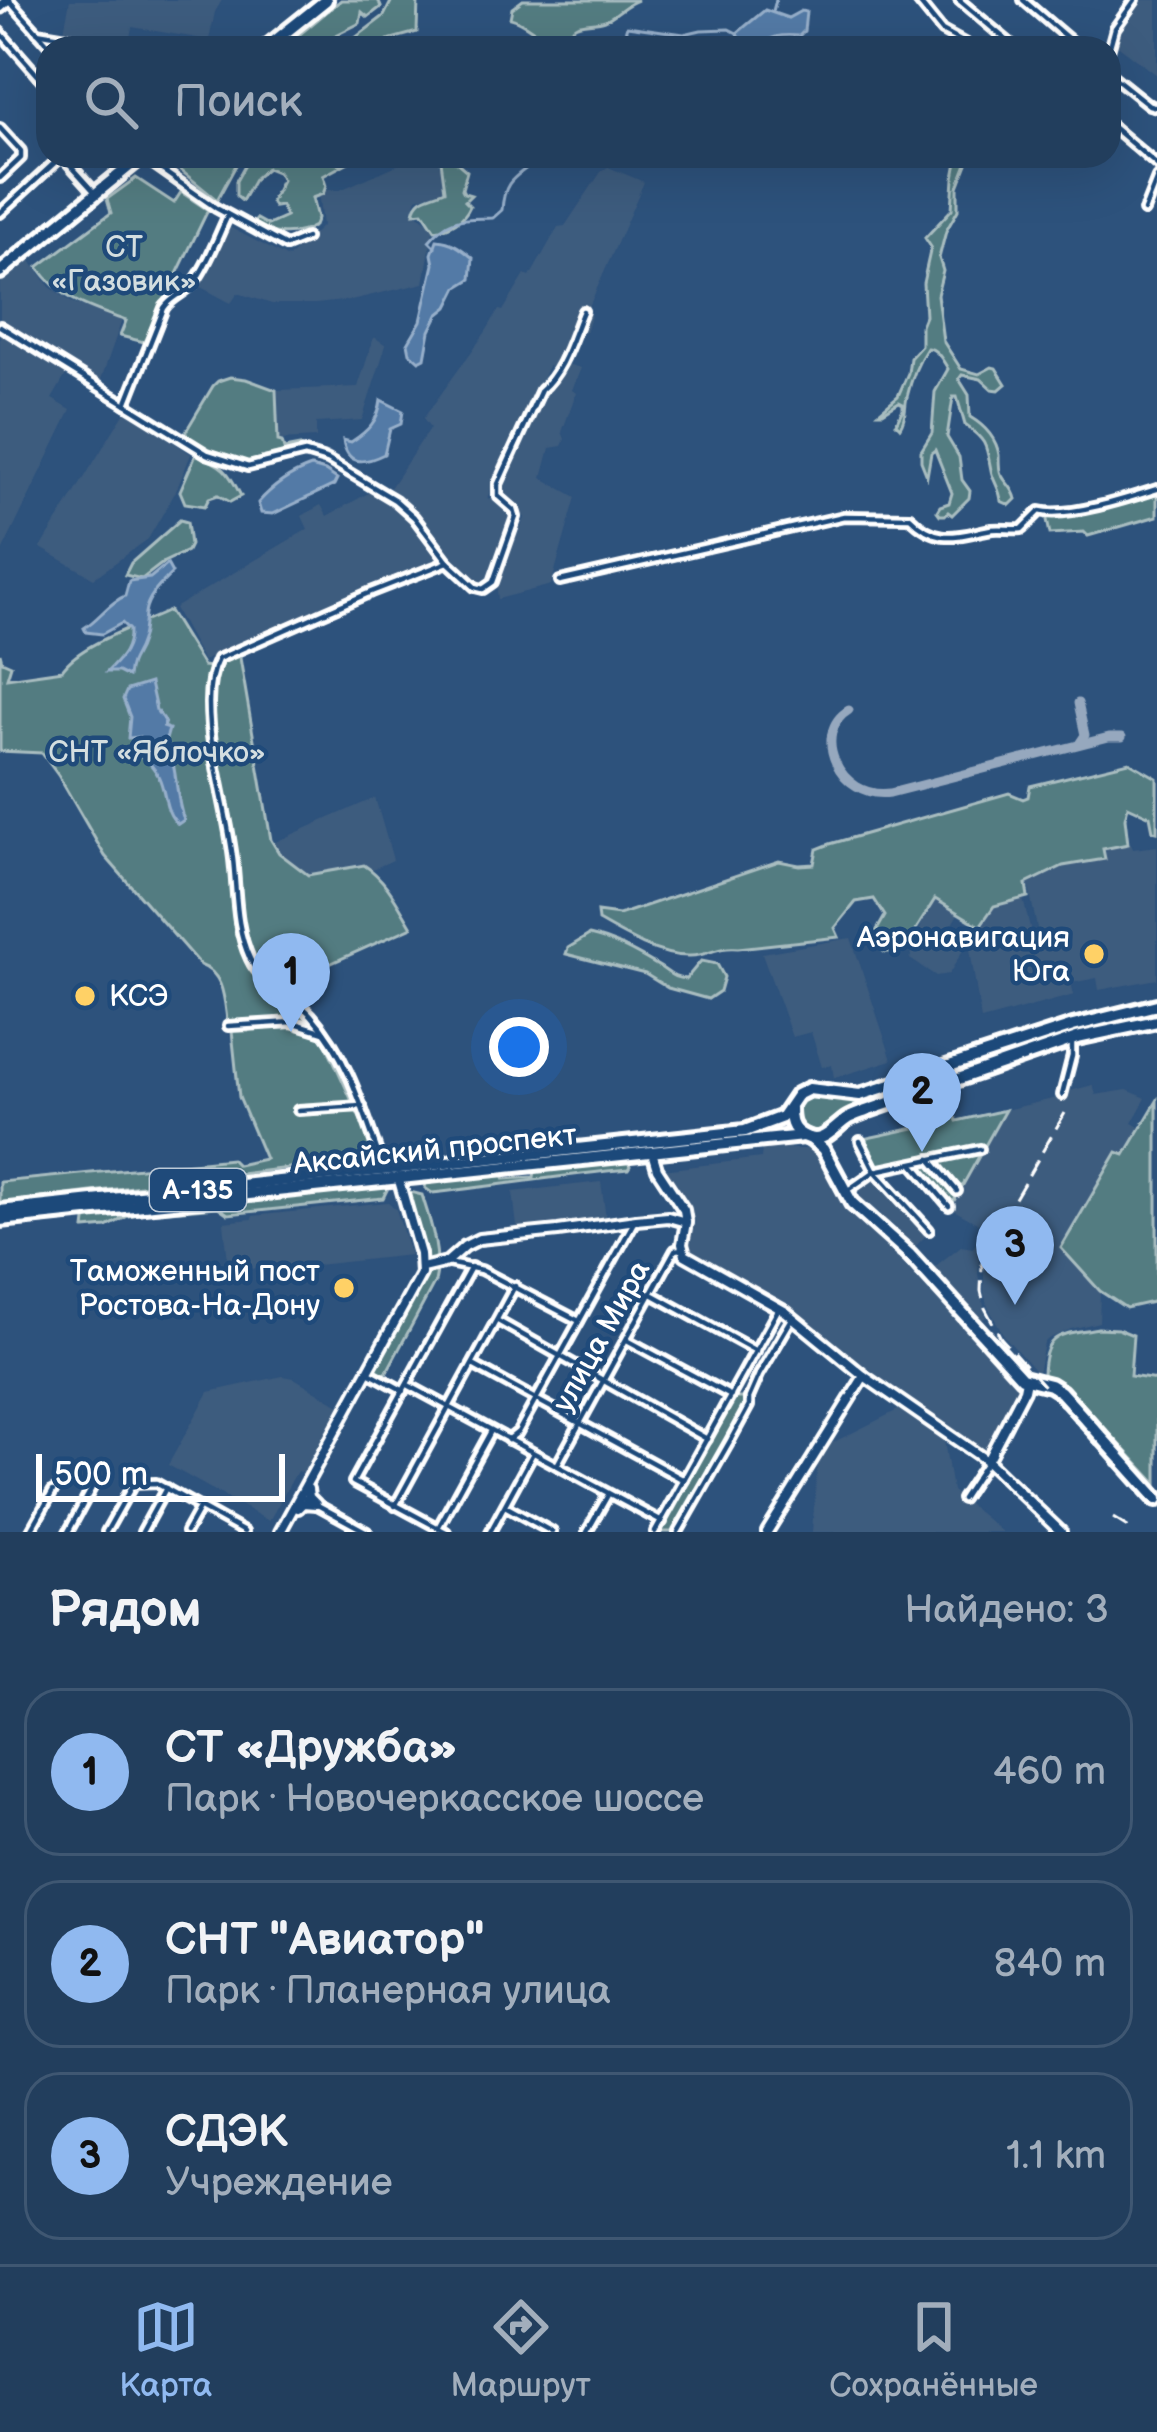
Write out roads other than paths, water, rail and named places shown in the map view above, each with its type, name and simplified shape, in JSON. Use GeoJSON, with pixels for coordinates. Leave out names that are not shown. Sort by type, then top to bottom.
{"type":"FeatureCollection","features":[{"type":"Feature","properties":{"kind":"main road"},"geometry":{"type":"LineString","coordinates":[[281,36],[326,0]]}},
{"type":"Feature","properties":{"kind":"main road"},"geometry":{"type":"LineString","coordinates":[[292,36],[335,0]]}},
{"type":"Feature","properties":{"kind":"main road"},"geometry":{"type":"LineString","coordinates":[[0,269],[118,168]]}},
{"type":"Feature","properties":{"kind":"main road"},"geometry":{"type":"LineString","coordinates":[[0,269],[119,168]]}},
{"type":"Feature","properties":{"kind":"main road"},"geometry":{"type":"LineString","coordinates":[[1043,1043],[1157,1005]]}},
{"type":"Feature","properties":{"kind":"main road"},"geometry":{"type":"LineString","coordinates":[[1043,1043],[1157,1021]]}},
{"type":"Feature","properties":{"kind":"main road","name":"Аксайский проспект"},"geometry":{"type":"LineString","coordinates":[[0,1215],[373,1177],[429,1166],[745,1131],[775,1121],[809,1088],[860,1095],[1043,1043]]}},
{"type":"Feature","properties":{"kind":"main road","name":"Аксайский проспект"},"geometry":{"type":"LineString","coordinates":[[397,1174],[417,1176],[827,1136],[851,1117],[966,1077],[1043,1043]]}},
{"type":"Feature","properties":{"kind":"main road"},"geometry":{"type":"LineString","coordinates":[[962,1063],[968,1069],[966,1077]]}},
{"type":"Feature","properties":{"kind":"main road"},"geometry":{"type":"LineString","coordinates":[[895,1086],[901,1091],[900,1100]]}},
{"type":"Feature","properties":{"kind":"main road"},"geometry":{"type":"LineString","coordinates":[[790,1108],[794,1128],[823,1149],[861,1214],[910,1255],[1026,1380],[1061,1392],[1157,1499]]}},
{"type":"Feature","properties":{"kind":"main road"},"geometry":{"type":"LineString","coordinates":[[834,1130],[830,1152],[861,1214]]}},
{"type":"Feature","properties":{"kind":"street"},"geometry":{"type":"LineString","coordinates":[[917,0],[951,36]]}},
{"type":"Feature","properties":{"kind":"street"},"geometry":{"type":"LineString","coordinates":[[959,0],[1002,36]]}},
{"type":"Feature","properties":{"kind":"street"},"geometry":{"type":"LineString","coordinates":[[1023,0],[1065,36]]}},
{"type":"Feature","properties":{"kind":"street"},"geometry":{"type":"LineString","coordinates":[[1113,36],[1135,0]]}},
{"type":"Feature","properties":{"kind":"street"},"geometry":{"type":"LineString","coordinates":[[4,2],[41,36]]}},
{"type":"Feature","properties":{"kind":"street"},"geometry":{"type":"LineString","coordinates":[[0,32],[36,73]]}},
{"type":"Feature","properties":{"kind":"street"},"geometry":{"type":"LineString","coordinates":[[37,32],[60,36]]}},
{"type":"Feature","properties":{"kind":"street"},"geometry":{"type":"LineString","coordinates":[[1121,82],[1153,106]]}},
{"type":"Feature","properties":{"kind":"street"},"geometry":{"type":"LineString","coordinates":[[0,128],[21,151],[21,158],[0,178]]}},
{"type":"Feature","properties":{"kind":"street"},"geometry":{"type":"LineString","coordinates":[[1121,134],[1157,165]]}},
{"type":"Feature","properties":{"kind":"street"},"geometry":{"type":"LineString","coordinates":[[0,213],[50,168]]}},
{"type":"Feature","properties":{"kind":"street"},"geometry":{"type":"LineString","coordinates":[[74,168],[92,189]]}},
{"type":"Feature","properties":{"kind":"street"},"geometry":{"type":"LineString","coordinates":[[150,168],[286,246],[306,238]]}},
{"type":"Feature","properties":{"kind":"street"},"geometry":{"type":"LineString","coordinates":[[1144,211],[1157,178]]}},
{"type":"Feature","properties":{"kind":"street"},"geometry":{"type":"LineString","coordinates":[[126,404],[164,308],[196,280],[228,215]]}},
{"type":"Feature","properties":{"kind":"street"},"geometry":{"type":"LineString","coordinates":[[0,326],[196,449],[233,464],[257,466],[310,453],[328,460],[395,500],[478,589],[493,582],[516,517],[498,496],[498,484],[583,311]]}},
{"type":"Feature","properties":{"kind":"street"},"geometry":{"type":"LineString","coordinates":[[560,581],[844,516],[910,517],[929,533],[962,537],[993,529],[1022,529],[1040,511],[1058,513],[1118,502],[1157,489]]}},
{"type":"Feature","properties":{"kind":"street"},"geometry":{"type":"LineString","coordinates":[[283,1528],[414,1291],[422,1268],[397,1174],[380,1156],[347,1070],[308,1011],[256,971],[244,944],[210,723],[212,674],[218,659],[236,650],[448,562]]}},
{"type":"Feature","properties":{"kind":"street"},"geometry":{"type":"LineString","coordinates":[[228,1026],[292,1022],[324,1032]]}},
{"type":"Feature","properties":{"kind":"street"},"geometry":{"type":"LineString","coordinates":[[1062,1095],[1072,1040]]}},
{"type":"Feature","properties":{"kind":"street"},"geometry":{"type":"LineString","coordinates":[[298,1110],[362,1106]]}},
{"type":"Feature","properties":{"kind":"street"},"geometry":{"type":"LineString","coordinates":[[860,1141],[875,1171],[929,1230]]}},
{"type":"Feature","properties":{"kind":"street"},"geometry":{"type":"LineString","coordinates":[[848,1190],[875,1171],[980,1149]]}},
{"type":"Feature","properties":{"kind":"street"},"geometry":{"type":"LineString","coordinates":[[447,1262],[479,1238],[668,1217],[686,1222],[652,1150]]}},
{"type":"Feature","properties":{"kind":"street"},"geometry":{"type":"LineString","coordinates":[[380,1156],[373,1177],[392,1184],[404,1199]]}},
{"type":"Feature","properties":{"kind":"street"},"geometry":{"type":"LineString","coordinates":[[930,1159],[957,1191]]}},
{"type":"Feature","properties":{"kind":"street"},"geometry":{"type":"LineString","coordinates":[[912,1163],[949,1206]]}},
{"type":"Feature","properties":{"kind":"street"},"geometry":{"type":"LineString","coordinates":[[404,1199],[407,1180],[417,1176]]}},
{"type":"Feature","properties":{"kind":"street"},"geometry":{"type":"LineString","coordinates":[[508,1440],[518,1432],[636,1220]]}},
{"type":"Feature","properties":{"kind":"street","name":"улица Мира"},"geometry":{"type":"LineString","coordinates":[[557,1465],[675,1250],[682,1249],[686,1222]]}},
{"type":"Feature","properties":{"kind":"street"},"geometry":{"type":"LineString","coordinates":[[682,1249],[793,1317],[864,1376],[987,1461],[1061,1532]]}},
{"type":"Feature","properties":{"kind":"street"},"geometry":{"type":"LineString","coordinates":[[422,1268],[447,1262],[471,1268],[579,1321]]}},
{"type":"Feature","properties":{"kind":"street"},"geometry":{"type":"LineString","coordinates":[[446,1532],[353,1483],[471,1268]]}},
{"type":"Feature","properties":{"kind":"street"},"geometry":{"type":"LineString","coordinates":[[395,1506],[515,1286]]}},
{"type":"Feature","properties":{"kind":"street"},"geometry":{"type":"LineString","coordinates":[[652,1294],[756,1351]]}},
{"type":"Feature","properties":{"kind":"street"},"geometry":{"type":"LineString","coordinates":[[656,1532],[779,1308]]}},
{"type":"Feature","properties":{"kind":"street"},"geometry":{"type":"LineString","coordinates":[[678,1532],[793,1317]]}},
{"type":"Feature","properties":{"kind":"street"},"geometry":{"type":"LineString","coordinates":[[496,1320],[707,1439]]}},
{"type":"Feature","properties":{"kind":"street"},"geometry":{"type":"LineString","coordinates":[[628,1340],[748,1398]]}},
{"type":"Feature","properties":{"kind":"street"},"geometry":{"type":"LineString","coordinates":[[472,1364],[684,1480]]}},
{"type":"Feature","properties":{"kind":"street"},"geometry":{"type":"LineString","coordinates":[[370,1372],[448,1408],[662,1522]]}},
{"type":"Feature","properties":{"kind":"street"},"geometry":{"type":"LineString","coordinates":[[767,1532],[864,1376]]}},
{"type":"Feature","properties":{"kind":"street"},"geometry":{"type":"LineString","coordinates":[[962,1499],[987,1461],[1026,1380]]}},
{"type":"Feature","properties":{"kind":"street"},"geometry":{"type":"LineString","coordinates":[[438,1528],[491,1431]]}},
{"type":"Feature","properties":{"kind":"street"},"geometry":{"type":"LineString","coordinates":[[490,1532],[533,1454]]}},
{"type":"Feature","properties":{"kind":"street"},"geometry":{"type":"LineString","coordinates":[[309,1482],[309,1497],[316,1504]]}},
{"type":"Feature","properties":{"kind":"street"},"geometry":{"type":"LineString","coordinates":[[106,1532],[133,1484],[156,1483],[244,1532]]}},
{"type":"Feature","properties":{"kind":"street"},"geometry":{"type":"LineString","coordinates":[[68,1532],[94,1484]]}},
{"type":"Feature","properties":{"kind":"street"},"geometry":{"type":"LineString","coordinates":[[142,1532],[166,1488]]}},
{"type":"Feature","properties":{"kind":"street"},"geometry":{"type":"LineString","coordinates":[[30,1532],[53,1491]]}},
{"type":"Feature","properties":{"kind":"street"},"geometry":{"type":"LineString","coordinates":[[587,1532],[609,1493]]}},
{"type":"Feature","properties":{"kind":"street"},"geometry":{"type":"LineString","coordinates":[[301,1496],[367,1532]]}},
{"type":"Feature","properties":{"kind":"street"},"geometry":{"type":"LineString","coordinates":[[283,1528],[300,1504],[316,1504]]}},
{"type":"Feature","properties":{"kind":"street"},"geometry":{"type":"LineString","coordinates":[[504,1505],[552,1532]]}},
{"type":"Feature","properties":{"kind":"street"},"geometry":{"type":"LineString","coordinates":[[186,1532],[200,1508]]}},
{"type":"Feature","properties":{"kind":"waterway"},"geometry":{"type":"LineString","coordinates":[[773,11],[776,0]]}},
{"type":"Feature","properties":{"kind":"waterway"},"geometry":{"type":"LineString","coordinates":[[624,36],[627,26],[684,34],[729,29],[737,33]]}},
{"type":"Feature","properties":{"kind":"waterway"},"geometry":{"type":"LineString","coordinates":[[435,247],[429,241],[451,223],[493,218],[502,210],[508,185],[527,168]]}},
{"type":"Feature","properties":{"kind":"railway"},"geometry":{"type":"LineString","coordinates":[[1065,1113],[993,1236],[982,1263],[981,1291],[1001,1338],[1157,1513]]}},
{"type":"Feature","properties":{"kind":"railway"},"geometry":{"type":"LineString","coordinates":[[1113,1518],[1136,1532]]}},
{"type":"Feature","properties":{"kind":"place","name":"Аэронавигация Юга"},"geometry":{"type":"Point","coordinates":[1094,954]}},
{"type":"Feature","properties":{"kind":"place","name":"КСЭ"},"geometry":{"type":"Point","coordinates":[85,996]}},
{"type":"Feature","properties":{"kind":"place","name":"СТ «Дружба»"},"geometry":{"type":"Point","coordinates":[291,1032]}},
{"type":"Feature","properties":{"kind":"place","name":"СНТ \"Авиатор\""},"geometry":{"type":"Point","coordinates":[922,1152]}},
{"type":"Feature","properties":{"kind":"place","name":"Таможенный пост Ростова-На-Дону"},"geometry":{"type":"Point","coordinates":[344,1288]}},
{"type":"Feature","properties":{"kind":"place","name":"СДЭК"},"geometry":{"type":"Point","coordinates":[1015,1305]}},
{"type":"Feature","properties":{"kind":"park label","name":"СТ «Газовик»"},"geometry":{"type":"Point","coordinates":[124,264]}},
{"type":"Feature","properties":{"kind":"park label","name":"СНТ «Яблочко»"},"geometry":{"type":"Point","coordinates":[157,752]}}]}
